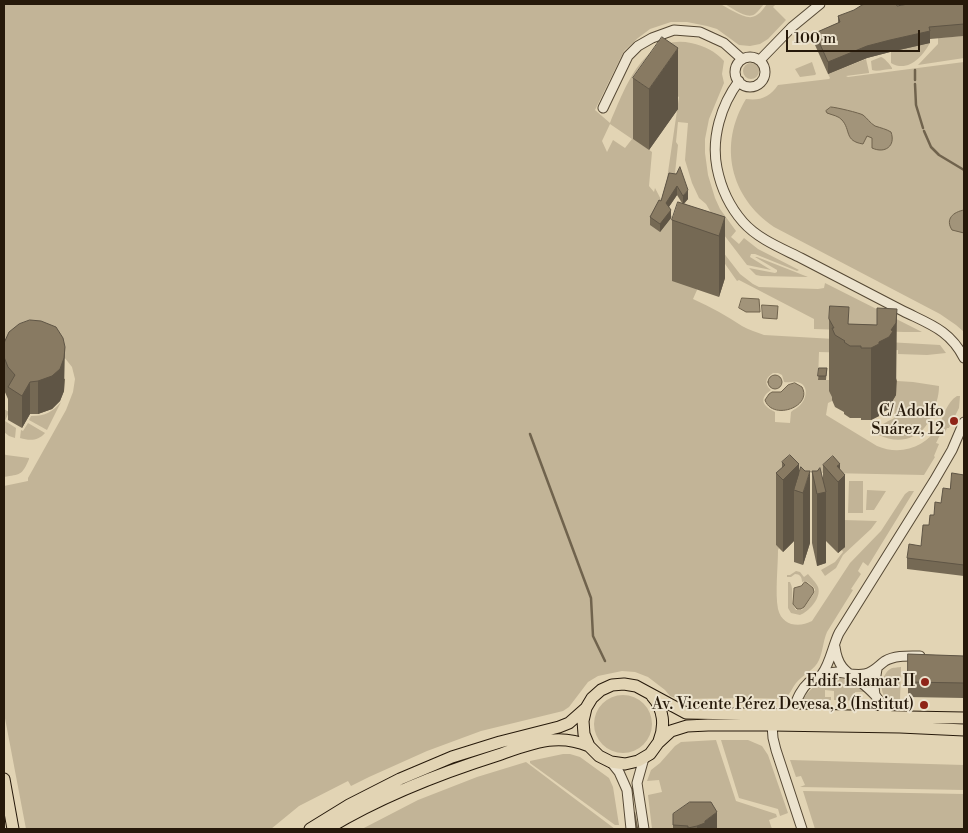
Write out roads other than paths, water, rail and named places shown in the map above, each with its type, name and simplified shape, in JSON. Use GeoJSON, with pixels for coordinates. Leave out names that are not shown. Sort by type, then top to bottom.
{"type":"FeatureCollection","features":[{"type":"Feature","properties":{"kind":"main road"},"geometry":{"type":"LineString","coordinates":[[310,829],[349,805],[400,779],[460,755],[569,723],[586,708],[592,698],[612,685],[636,686],[686,713],[964,718]]}},
{"type":"Feature","properties":{"kind":"main road"},"geometry":{"type":"LineString","coordinates":[[647,692],[661,710],[663,721],[658,743]]}},
{"type":"Feature","properties":{"kind":"main road"},"geometry":{"type":"LineString","coordinates":[[586,708],[583,728],[590,746],[599,756],[611,762],[625,764],[644,758],[672,731],[687,726],[772,725],[964,730]]}},
{"type":"Feature","properties":{"kind":"main road"},"geometry":{"type":"LineString","coordinates":[[327,829],[388,796],[455,768],[551,740],[575,741],[590,746]]}},
{"type":"Feature","properties":{"kind":"main road"},"geometry":{"type":"LineString","coordinates":[[4,779],[13,829]]}},
{"type":"Feature","properties":{"kind":"street"},"geometry":{"type":"LineString","coordinates":[[760,60],[792,27],[820,4]]}},
{"type":"Feature","properties":{"kind":"street"},"geometry":{"type":"LineString","coordinates":[[603,108],[628,56],[638,46],[652,38],[674,30],[700,32],[724,43],[742,60]]}},
{"type":"Feature","properties":{"kind":"street"},"geometry":{"type":"LineString","coordinates":[[751,57],[760,60],[765,68],[761,82],[752,86],[739,81],[735,72],[736,67],[742,60],[751,57]]}},
{"type":"Feature","properties":{"kind":"street"},"geometry":{"type":"LineString","coordinates":[[739,81],[721,116],[715,151],[720,183],[728,200],[744,223],[773,244],[937,327],[954,341],[964,358]]}},
{"type":"Feature","properties":{"kind":"street"},"geometry":{"type":"LineString","coordinates":[[821,675],[835,642],[934,481],[952,450],[964,422]]}},
{"type":"Feature","properties":{"kind":"street"},"geometry":{"type":"LineString","coordinates":[[835,642],[836,657],[842,666],[848,674],[875,695],[889,717]]}},
{"type":"Feature","properties":{"kind":"street"},"geometry":{"type":"LineString","coordinates":[[791,714],[802,688],[811,680],[821,675],[835,672],[867,674],[891,658],[925,656]]}},
{"type":"Feature","properties":{"kind":"street"},"geometry":{"type":"LineString","coordinates":[[875,695],[874,687],[877,669]]}},
{"type":"Feature","properties":{"kind":"street"},"geometry":{"type":"LineString","coordinates":[[772,725],[776,750],[802,829]]}},
{"type":"Feature","properties":{"kind":"street"},"geometry":{"type":"LineString","coordinates":[[644,758],[637,783],[644,829]]}},
{"type":"Feature","properties":{"kind":"street"},"geometry":{"type":"LineString","coordinates":[[611,762],[619,772],[627,790],[632,829]]}},
{"type":"Feature","properties":{"kind":"waterway"},"geometry":{"type":"LineString","coordinates":[[915,70],[915,80]]}},
{"type":"Feature","properties":{"kind":"waterway"},"geometry":{"type":"LineString","coordinates":[[915,84],[916,105],[923,128]]}},
{"type":"Feature","properties":{"kind":"waterway"},"geometry":{"type":"LineString","coordinates":[[924,131],[931,147],[939,155],[964,170]]}},
{"type":"Feature","properties":{"kind":"waterway"},"geometry":{"type":"LineString","coordinates":[[530,434],[591,598],[593,636],[605,661]]}},
{"type":"Feature","properties":{"kind":"waterway"},"geometry":{"type":"LineString","coordinates":[[634,813],[637,829]]}},
{"type":"Feature","properties":{"kind":"place","name":"C/ Adolfo Suárez, 12"},"geometry":{"type":"Point","coordinates":[954,421]}},
{"type":"Feature","properties":{"kind":"place","name":"Edif. Islamar II"},"geometry":{"type":"Point","coordinates":[925,682]}},
{"type":"Feature","properties":{"kind":"place","name":"Av. Vicente Pérez Devesa, 8 (Institut)"},"geometry":{"type":"Point","coordinates":[924,705]}}]}
